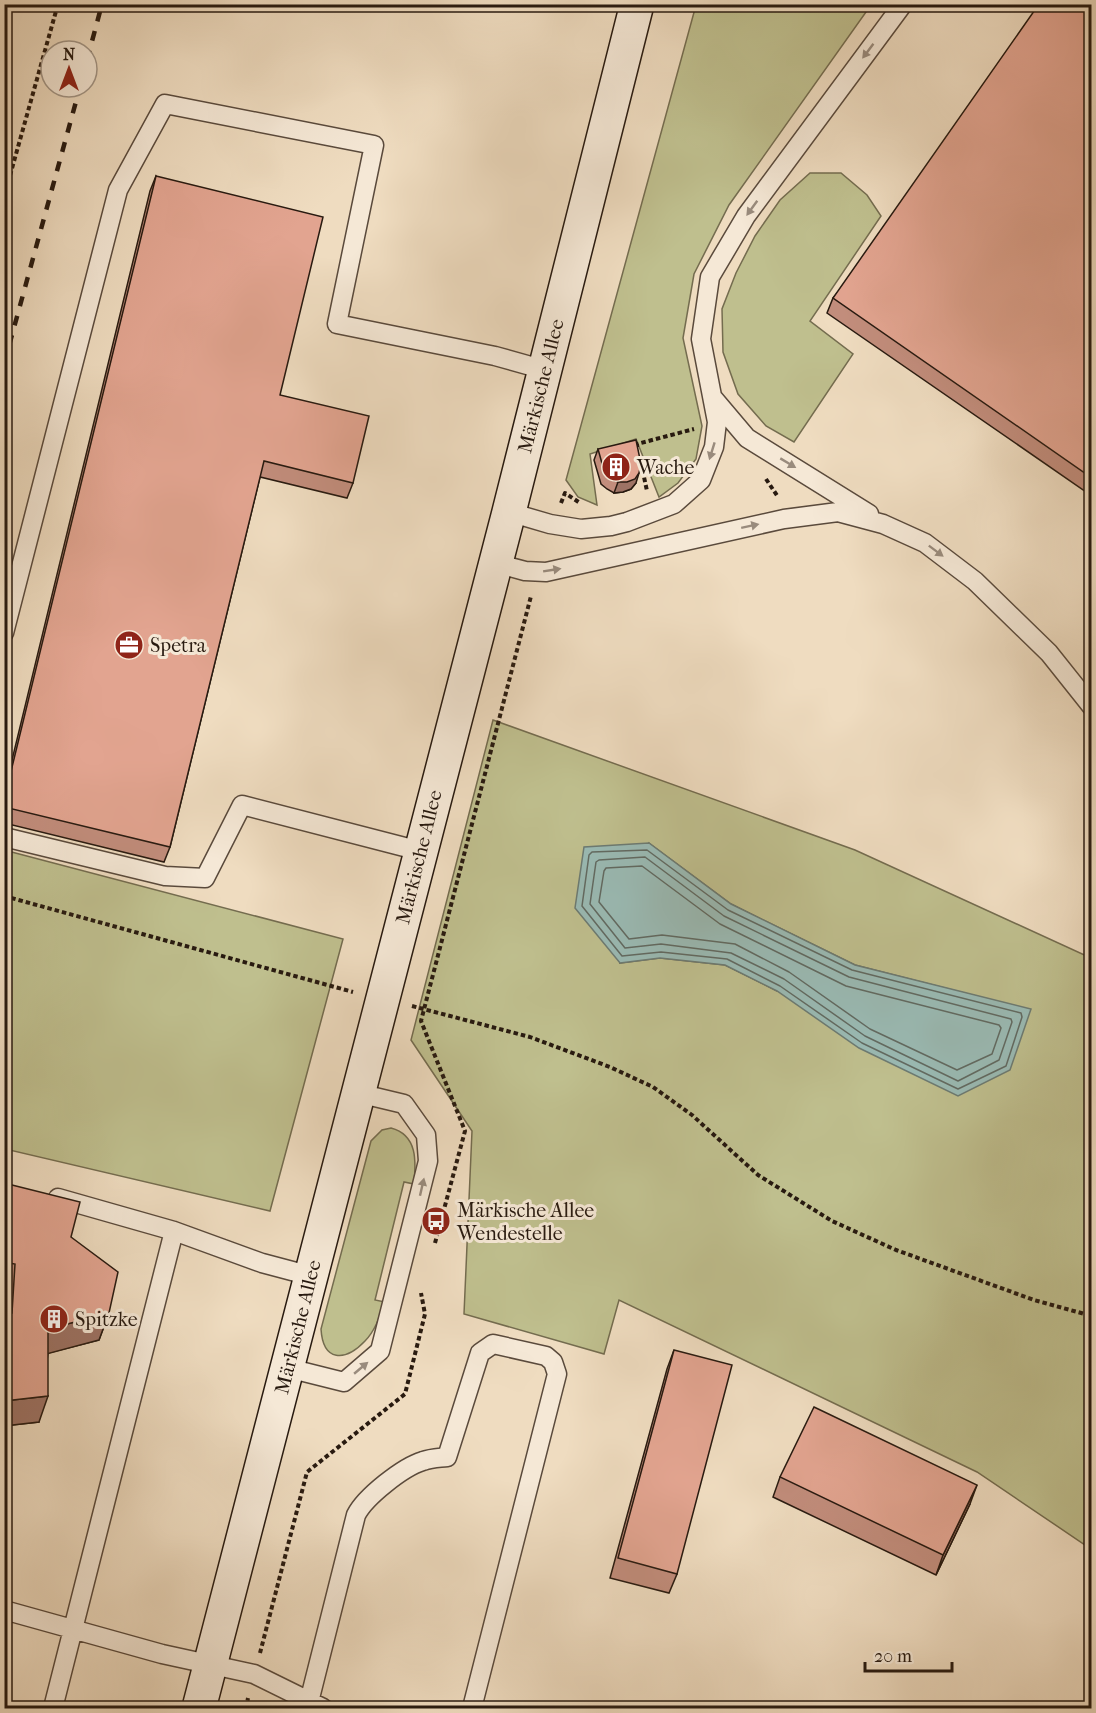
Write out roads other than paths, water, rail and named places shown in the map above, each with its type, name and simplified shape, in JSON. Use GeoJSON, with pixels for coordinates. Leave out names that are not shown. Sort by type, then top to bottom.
{"type":"FeatureCollection","features":[{"type":"Feature","properties":{"kind":"street","name":"Märkische Allee"},"geometry":{"type":"LineString","coordinates":[[199,1708],[509,512],[637,4]]}},
{"type":"Feature","properties":{"kind":"lane"},"geometry":{"type":"LineString","coordinates":[[509,512],[550,524],[581,528],[611,526],[674,504],[702,480],[714,447],[717,422],[701,339],[710,277],[746,216],[903,4]]}},
{"type":"Feature","properties":{"kind":"lane"},"geometry":{"type":"LineString","coordinates":[[4,633],[118,190],[165,104],[374,145],[337,324],[495,356],[545,370]]}},
{"type":"Feature","properties":{"kind":"lane"},"geometry":{"type":"LineString","coordinates":[[713,398],[747,438],[883,524],[925,543],[975,581],[1049,653],[1092,707]]}},
{"type":"Feature","properties":{"kind":"lane"},"geometry":{"type":"LineString","coordinates":[[495,563],[525,571],[546,572],[784,519],[838,512],[883,524]]}},
{"type":"Feature","properties":{"kind":"lane"},"geometry":{"type":"LineString","coordinates":[[4,837],[165,876],[205,878],[242,805],[420,851]]}},
{"type":"Feature","properties":{"kind":"lane"},"geometry":{"type":"LineString","coordinates":[[288,1368],[344,1382],[380,1351],[416,1215],[428,1161],[426,1135],[404,1104],[358,1093]]}},
{"type":"Feature","properties":{"kind":"lane"},"geometry":{"type":"LineString","coordinates":[[39,1193],[174,1231],[262,1263],[311,1276]]}},
{"type":"Feature","properties":{"kind":"lane"},"geometry":{"type":"LineString","coordinates":[[53,1708],[174,1231]]}},
{"type":"Feature","properties":{"kind":"lane"},"geometry":{"type":"LineString","coordinates":[[4,1610],[162,1654],[255,1674],[316,1705],[356,1515],[361,1504],[408,1467],[424,1460],[447,1457],[480,1353],[493,1344],[546,1356],[553,1362],[557,1374],[472,1708]]}},
{"type":"Feature","properties":{"kind":"water"},"geometry":{"type":"Polygon","coordinates":[[[649,843],[731,904],[855,965],[1031,1009],[1010,1070],[958,1096],[859,1048],[777,991],[725,965],[660,958],[620,963],[575,908],[584,847],[649,843]]]}},
{"type":"Feature","properties":{"kind":"railway"},"geometry":{"type":"LineString","coordinates":[[93,39],[102,4]]}},
{"type":"Feature","properties":{"kind":"railway"},"geometry":{"type":"LineString","coordinates":[[4,364],[77,99]]}},
{"type":"Feature","properties":{"kind":"place","name":"Wache"},"geometry":{"type":"Point","coordinates":[616,467]}},
{"type":"Feature","properties":{"kind":"place","name":"Spetra"},"geometry":{"type":"Point","coordinates":[129,645]}},
{"type":"Feature","properties":{"kind":"place","name":"Märkische Allee Wendestelle"},"geometry":{"type":"Point","coordinates":[436,1221]}},
{"type":"Feature","properties":{"kind":"place","name":"Spitzke"},"geometry":{"type":"Point","coordinates":[54,1319]}}]}
